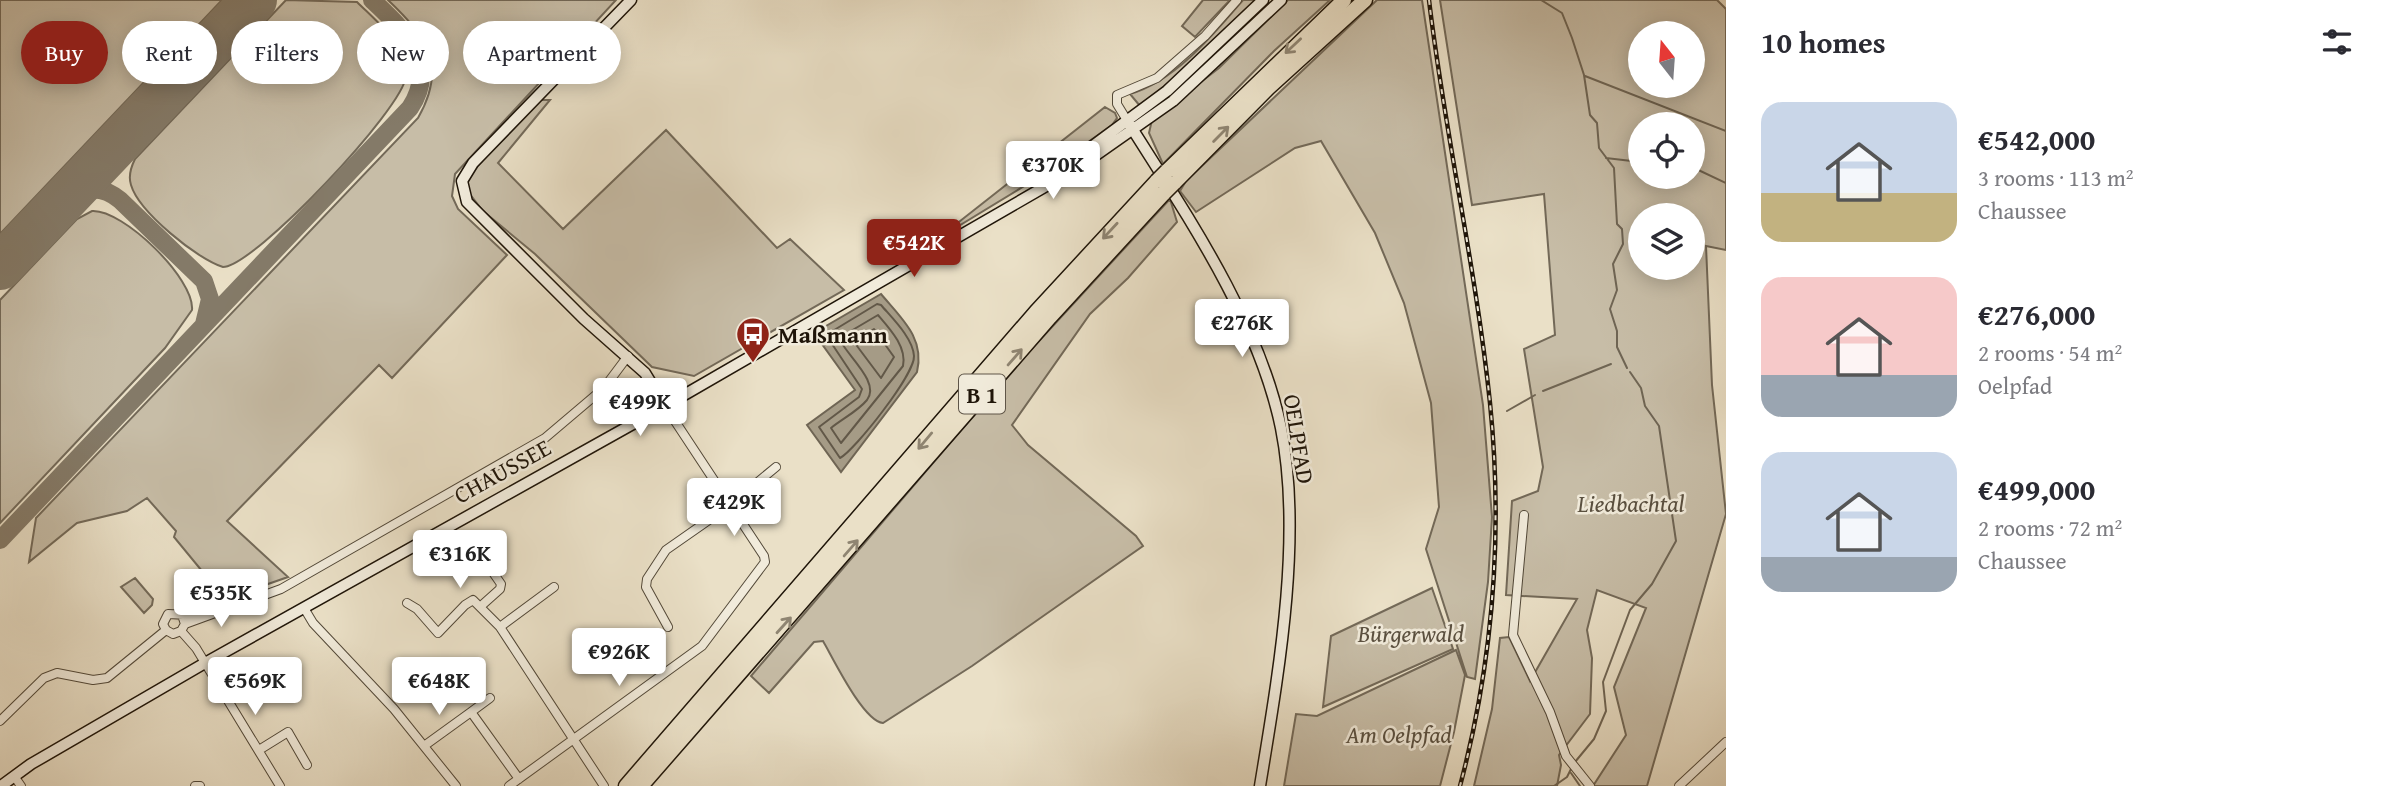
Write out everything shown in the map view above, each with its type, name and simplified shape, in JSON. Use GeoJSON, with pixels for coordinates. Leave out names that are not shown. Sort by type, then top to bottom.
{"type":"FeatureCollection","features":[{"type":"Feature","properties":{"kind":"highway","name":"B 1"},"geometry":{"type":"LineString","coordinates":[[626,786],[1036,312],[1344,0]]}},
{"type":"Feature","properties":{"kind":"highway","name":"B 1"},"geometry":{"type":"LineString","coordinates":[[641,786],[1165,182],[1365,0]]}},
{"type":"Feature","properties":{"kind":"main road"},"geometry":{"type":"LineString","coordinates":[[631,0],[468,169],[461,189],[467,202],[483,220],[584,320],[645,373],[665,406]]}},
{"type":"Feature","properties":{"kind":"main road"},"geometry":{"type":"LineString","coordinates":[[1131,126],[1263,0]]}},
{"type":"Feature","properties":{"kind":"main road"},"geometry":{"type":"LineString","coordinates":[[1131,126],[1227,53],[1281,0]]}},
{"type":"Feature","properties":{"kind":"main road","name":"CHAUSSEE"},"geometry":{"type":"LineString","coordinates":[[1,786],[205,663],[665,406],[1046,187],[1131,126]]}},
{"type":"Feature","properties":{"kind":"main road","name":"OELPFAD"},"geometry":{"type":"LineString","coordinates":[[1131,126],[1234,302],[1271,392],[1280,427],[1287,490],[1285,605],[1260,786]]}},
{"type":"Feature","properties":{"kind":"street"},"geometry":{"type":"LineString","coordinates":[[1131,126],[1117,104],[1117,95],[1157,78],[1205,36],[1237,0]]}},
{"type":"Feature","properties":{"kind":"street"},"geometry":{"type":"LineString","coordinates":[[166,630],[173,634],[183,624],[246,604],[296,581],[544,438],[604,388],[628,356]]}},
{"type":"Feature","properties":{"kind":"street"},"geometry":{"type":"LineString","coordinates":[[509,786],[704,644],[762,569],[764,556],[665,406]]}},
{"type":"Feature","properties":{"kind":"street"},"geometry":{"type":"LineString","coordinates":[[668,627],[646,587],[647,579],[666,550],[729,506],[776,467]]}},
{"type":"Feature","properties":{"kind":"street"},"geometry":{"type":"LineString","coordinates":[[1524,515],[1513,635],[1550,712],[1569,762],[1590,786]]}},
{"type":"Feature","properties":{"kind":"street"},"geometry":{"type":"LineString","coordinates":[[474,545],[501,584],[500,589],[481,606]]}},
{"type":"Feature","properties":{"kind":"street"},"geometry":{"type":"LineString","coordinates":[[500,627],[554,587]]}},
{"type":"Feature","properties":{"kind":"street"},"geometry":{"type":"LineString","coordinates":[[407,603],[417,609],[438,633],[467,603],[475,600],[500,627],[525,661],[572,742],[601,782]]}},
{"type":"Feature","properties":{"kind":"street"},"geometry":{"type":"LineString","coordinates":[[304,608],[313,622],[370,682],[456,786]]}},
{"type":"Feature","properties":{"kind":"street"},"geometry":{"type":"LineString","coordinates":[[166,630],[165,616],[173,612],[183,624],[280,786]]}},
{"type":"Feature","properties":{"kind":"street"},"geometry":{"type":"LineString","coordinates":[[0,721],[44,678],[57,673],[93,680],[107,678],[166,630]]}},
{"type":"Feature","properties":{"kind":"street"},"geometry":{"type":"LineString","coordinates":[[424,746],[490,698]]}},
{"type":"Feature","properties":{"kind":"street"},"geometry":{"type":"LineString","coordinates":[[471,712],[519,779]]}},
{"type":"Feature","properties":{"kind":"street"},"geometry":{"type":"LineString","coordinates":[[259,750],[288,732],[307,765]]}},
{"type":"Feature","properties":{"kind":"street"},"geometry":{"type":"LineString","coordinates":[[1679,786],[1726,742]]}},
{"type":"Feature","properties":{"kind":"street"},"geometry":{"type":"LineString","coordinates":[[14,776],[21,786]]}},
{"type":"Feature","properties":{"kind":"street"},"geometry":{"type":"LineString","coordinates":[[195,786],[200,786]]}},
{"type":"Feature","properties":{"kind":"green space"},"geometry":{"type":"Polygon","coordinates":[[[0,0],[222,0],[202,21],[122,21],[122,84],[142,84],[0,234],[0,0]]]}},
{"type":"Feature","properties":{"kind":"green space"},"geometry":{"type":"Polygon","coordinates":[[[286,0],[357,2],[377,21],[357,21],[357,84],[403,84],[381,119],[325,184],[264,242],[240,260],[223,267],[199,255],[157,221],[136,196],[130,182],[130,172],[135,159],[206,84],[217,84],[217,73],[231,58],[231,84],[343,84],[343,21],[266,21],[286,0]]]}},
{"type":"Feature","properties":{"kind":"green space"},"geometry":{"type":"Polygon","coordinates":[[[388,0],[616,0],[597,21],[463,21],[463,84],[538,84],[455,174],[452,196],[458,209],[507,255],[392,378],[379,365],[227,521],[288,577],[225,599],[174,537],[176,531],[147,498],[127,511],[77,523],[29,562],[36,518],[418,118],[431,84],[449,84],[449,21],[408,21],[388,0]]]}},
{"type":"Feature","properties":{"kind":"green space"},"geometry":{"type":"Polygon","coordinates":[[[1203,0],[1230,0],[1195,37],[1182,26],[1203,0]]]}},
{"type":"Feature","properties":{"kind":"green space"},"geometry":{"type":"Polygon","coordinates":[[[1243,0],[1256,0],[1190,65],[1140,106],[1130,94],[1147,88],[1178,68],[1206,42],[1243,0]]]}},
{"type":"Feature","properties":{"kind":"green space"},"geometry":{"type":"Polygon","coordinates":[[[1288,0],[1330,0],[1274,51],[1163,164],[1149,133],[1152,120],[1219,68],[1288,0]]]}},
{"type":"Feature","properties":{"kind":"green space"},"geometry":{"type":"Polygon","coordinates":[[[1377,0],[1422,0],[1483,405],[1492,517],[1488,582],[1475,679],[1467,677],[1426,549],[1439,507],[1431,403],[1404,303],[1375,233],[1321,141],[1295,148],[1196,212],[1180,191],[1186,181],[1377,0]]]}},
{"type":"Feature","properties":{"kind":"green space","name":"Liedbachtal"},"geometry":{"type":"Polygon","coordinates":[[[1440,0],[1717,0],[1726,9],[1726,250],[1706,246],[1712,385],[1726,514],[1647,786],[1593,786],[1626,735],[1614,687],[1646,608],[1597,590],[1587,630],[1592,658],[1590,714],[1559,755],[1561,765],[1557,786],[1474,786],[1492,709],[1500,638],[1509,637],[1530,681],[1577,599],[1506,595],[1512,501],[1538,491],[1543,467],[1524,349],[1555,335],[1544,194],[1472,205],[1440,0]]]}},
{"type":"Feature","properties":{"kind":"green space"},"geometry":{"type":"Polygon","coordinates":[[[540,100],[550,100],[498,163],[563,229],[666,130],[777,248],[790,239],[844,290],[694,376],[652,367],[535,254],[483,211],[469,193],[467,182],[473,171],[540,100]]]}},
{"type":"Feature","properties":{"kind":"green space"},"geometry":{"type":"Polygon","coordinates":[[[1105,107],[1115,113],[1117,118],[1112,125],[1039,177],[957,227],[955,225],[1105,107]]]}},
{"type":"Feature","properties":{"kind":"green space"},"geometry":{"type":"Polygon","coordinates":[[[1170,199],[1177,222],[1128,278],[1090,314],[1012,425],[1028,445],[1136,536],[1143,546],[972,666],[883,723],[875,720],[858,701],[823,641],[814,642],[769,693],[751,676],[1015,367],[1170,199]]]}},
{"type":"Feature","properties":{"kind":"green space"},"geometry":{"type":"Polygon","coordinates":[[[92,211],[105,213],[121,221],[155,248],[182,281],[190,297],[192,310],[165,348],[0,523],[0,300],[77,219],[92,211]]]}},
{"type":"Feature","properties":{"kind":"green space"},"geometry":{"type":"Polygon","coordinates":[[[135,578],[153,599],[152,605],[144,613],[121,587],[135,578]]]}},
{"type":"Feature","properties":{"kind":"green space","name":"Bürgerwald"},"geometry":{"type":"Polygon","coordinates":[[[1432,588],[1453,649],[1323,707],[1331,636],[1432,588]]]}},
{"type":"Feature","properties":{"kind":"green space","name":"Am Oelpfad"},"geometry":{"type":"Polygon","coordinates":[[[1456,650],[1465,675],[1440,786],[1284,786],[1296,714],[1317,716],[1456,650]]]}},
{"type":"Feature","properties":{"kind":"water"},"geometry":{"type":"Polygon","coordinates":[[[881,294],[915,339],[919,360],[917,372],[841,472],[807,425],[855,390],[814,333],[881,294]]]}},
{"type":"Feature","properties":{"kind":"waterway"},"geometry":{"type":"LineString","coordinates":[[1541,0],[1562,13],[1584,75],[1590,115],[1597,123],[1599,148],[1614,168],[1617,224],[1622,229],[1623,244],[1613,264],[1617,290],[1610,309],[1617,331],[1617,347],[1627,368]]}},
{"type":"Feature","properties":{"kind":"waterway"},"geometry":{"type":"LineString","coordinates":[[1585,76],[1726,131]]}},
{"type":"Feature","properties":{"kind":"waterway"},"geometry":{"type":"LineString","coordinates":[[1606,158],[1628,161]]}},
{"type":"Feature","properties":{"kind":"waterway"},"geometry":{"type":"LineString","coordinates":[[1705,173],[1726,183]]}},
{"type":"Feature","properties":{"kind":"waterway"},"geometry":{"type":"LineString","coordinates":[[1543,391],[1611,364]]}},
{"type":"Feature","properties":{"kind":"waterway"},"geometry":{"type":"LineString","coordinates":[[1575,762],[1594,739],[1606,711],[1603,682],[1630,610],[1652,584],[1676,541],[1659,426],[1645,406],[1641,388],[1630,372]]}},
{"type":"Feature","properties":{"kind":"waterway"},"geometry":{"type":"LineString","coordinates":[[1507,411],[1535,395]]}},
{"type":"Feature","properties":{"kind":"waterway"},"geometry":{"type":"LineString","coordinates":[[1554,786],[1567,777],[1572,767]]}},
{"type":"Feature","properties":{"kind":"waterway"},"geometry":{"type":"LineString","coordinates":[[1571,773],[1580,786]]}},
{"type":"Feature","properties":{"kind":"taxiway"},"geometry":{"type":"LineString","coordinates":[[0,540],[410,108],[418,92],[421,76],[419,62],[406,35],[372,0]]}},
{"type":"Feature","properties":{"kind":"taxiway"},"geometry":{"type":"LineString","coordinates":[[58,207],[80,192],[88,190],[104,191],[120,200],[204,281],[210,299],[204,324]]}},
{"type":"Feature","properties":{"kind":"runway"},"geometry":{"type":"LineString","coordinates":[[0,267],[254,0]]}},
{"type":"Feature","properties":{"kind":"railway"},"geometry":{"type":"LineString","coordinates":[[1429,0],[1477,302],[1494,451],[1495,548],[1492,596],[1480,692],[1460,786]]}},
{"type":"Feature","properties":{"kind":"place","name":"Maßmann"},"geometry":{"type":"Point","coordinates":[753,364]}}]}
